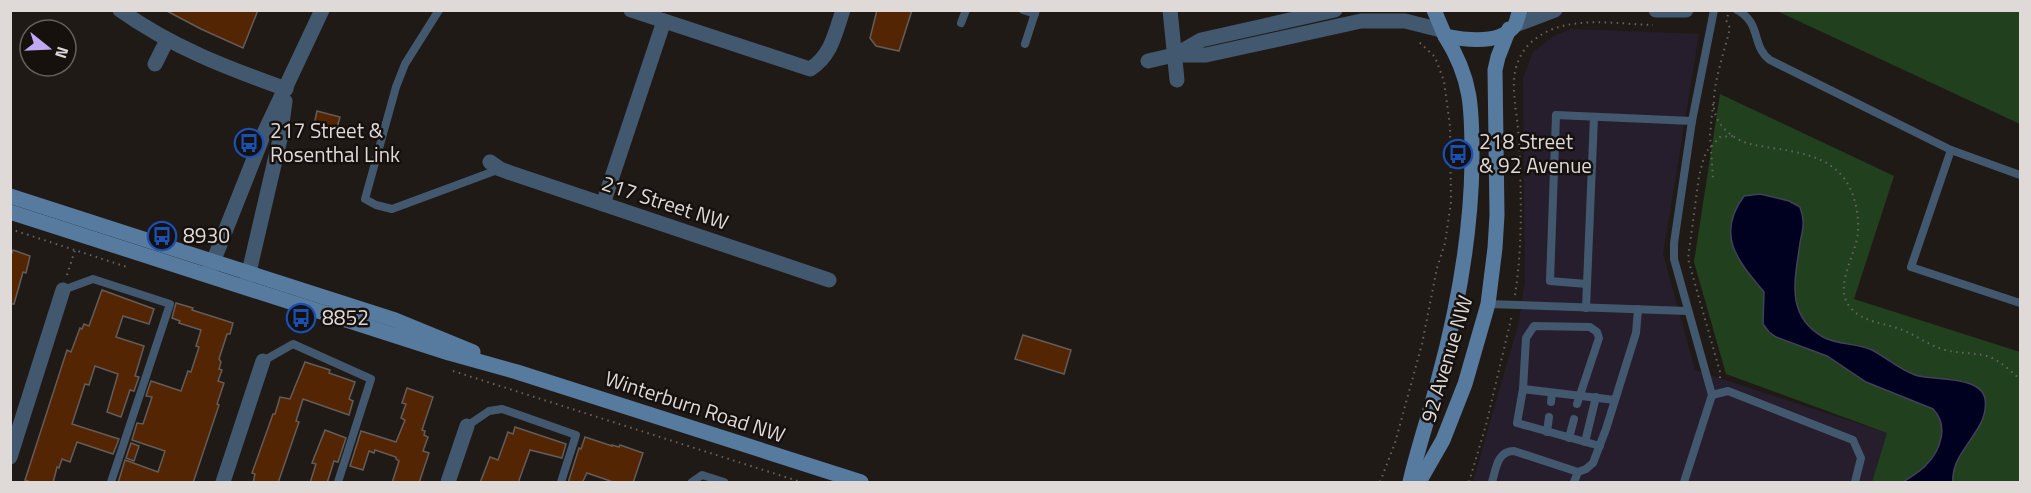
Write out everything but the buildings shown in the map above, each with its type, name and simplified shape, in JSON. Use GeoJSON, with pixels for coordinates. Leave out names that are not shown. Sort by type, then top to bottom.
{"type":"FeatureCollection","features":[{"type":"Feature","properties":{"kind":"main road","name":"92 Avenue NW"},"geometry":{"type":"LineString","coordinates":[[1410,483],[1450,332],[1468,236],[1471,194],[1472,128],[1465,74],[1443,33],[1434,10]]}},
{"type":"Feature","properties":{"kind":"main road","name":"92 Avenue NW"},"geometry":{"type":"LineString","coordinates":[[1419,483],[1451,421],[1474,355],[1488,304],[1497,215],[1495,70],[1497,57],[1514,22]]}},
{"type":"Feature","properties":{"kind":"main road"},"geometry":{"type":"LineString","coordinates":[[1443,33],[1475,40],[1499,36],[1514,22]]}},
{"type":"Feature","properties":{"kind":"main road","name":"Winterburn Road NW"},"geometry":{"type":"LineString","coordinates":[[10,196],[210,268],[245,288],[449,353],[517,372],[861,483]]}},
{"type":"Feature","properties":{"kind":"main road","name":"Winterburn Road NW"},"geometry":{"type":"LineString","coordinates":[[10,212],[210,268],[249,273],[396,320],[517,372]]}},
{"type":"Feature","properties":{"kind":"street"},"geometry":{"type":"LineString","coordinates":[[120,10],[167,40],[217,64],[286,89]]}},
{"type":"Feature","properties":{"kind":"street"},"geometry":{"type":"LineString","coordinates":[[210,268],[265,131],[322,10]]}},
{"type":"Feature","properties":{"kind":"street"},"geometry":{"type":"LineString","coordinates":[[631,10],[810,69],[819,63],[832,45],[843,10]]}},
{"type":"Feature","properties":{"kind":"street"},"geometry":{"type":"LineString","coordinates":[[1170,10],[1177,80]]}},
{"type":"Feature","properties":{"kind":"street"},"geometry":{"type":"LineString","coordinates":[[1174,55],[1201,40],[1335,10]]}},
{"type":"Feature","properties":{"kind":"street"},"geometry":{"type":"LineString","coordinates":[[1514,22],[1555,10]]}},
{"type":"Feature","properties":{"kind":"street"},"geometry":{"type":"LineString","coordinates":[[1657,18],[1686,10]]}},
{"type":"Feature","properties":{"kind":"street"},"geometry":{"type":"LineString","coordinates":[[603,204],[664,21]]}},
{"type":"Feature","properties":{"kind":"street"},"geometry":{"type":"LineString","coordinates":[[1148,61],[1174,55],[1206,55],[1361,21],[1405,21],[1443,33]]}},
{"type":"Feature","properties":{"kind":"street"},"geometry":{"type":"LineString","coordinates":[[155,64],[167,40]]}},
{"type":"Feature","properties":{"kind":"street"},"geometry":{"type":"LineString","coordinates":[[245,288],[280,139],[286,89]]}},
{"type":"Feature","properties":{"kind":"street","name":"217 Street NW"},"geometry":{"type":"LineString","coordinates":[[495,165],[829,280]]}},
{"type":"Feature","properties":{"kind":"street"},"geometry":{"type":"LineString","coordinates":[[10,457],[63,290]]}},
{"type":"Feature","properties":{"kind":"street"},"geometry":{"type":"LineString","coordinates":[[223,483],[263,361]]}},
{"type":"Feature","properties":{"kind":"street"},"geometry":{"type":"LineString","coordinates":[[448,483],[467,426]]}},
{"type":"Feature","properties":{"kind":"lane"},"geometry":{"type":"LineString","coordinates":[[439,10],[405,64],[396,87],[365,199],[376,205],[392,209],[495,165]]}},
{"type":"Feature","properties":{"kind":"lane"},"geometry":{"type":"LineString","coordinates":[[961,23],[966,10]]}},
{"type":"Feature","properties":{"kind":"lane"},"geometry":{"type":"LineString","coordinates":[[1023,10],[1035,12],[1025,44]]}},
{"type":"Feature","properties":{"kind":"lane"},"geometry":{"type":"LineString","coordinates":[[1684,483],[1712,396],[1687,311],[1674,251],[1692,121],[1714,10]]}},
{"type":"Feature","properties":{"kind":"lane"},"geometry":{"type":"LineString","coordinates":[[1737,10],[1751,21],[1761,50],[1770,60],[1951,150],[2020,176]]}},
{"type":"Feature","properties":{"kind":"lane"},"geometry":{"type":"LineString","coordinates":[[1587,284],[1550,281],[1556,115],[1692,121]]}},
{"type":"Feature","properties":{"kind":"lane"},"geometry":{"type":"LineString","coordinates":[[1586,308],[1594,117]]}},
{"type":"Feature","properties":{"kind":"lane"},"geometry":{"type":"LineString","coordinates":[[1951,150],[1911,267],[2020,303]]}},
{"type":"Feature","properties":{"kind":"lane"},"geometry":{"type":"LineString","coordinates":[[63,290],[93,279],[170,304],[111,483]]}},
{"type":"Feature","properties":{"kind":"lane"},"geometry":{"type":"LineString","coordinates":[[1488,304],[1687,311]]}},
{"type":"Feature","properties":{"kind":"lane"},"geometry":{"type":"LineString","coordinates":[[1492,483],[1499,460],[1508,451],[1578,472],[1593,463],[1636,333],[1638,309]]}},
{"type":"Feature","properties":{"kind":"lane"},"geometry":{"type":"LineString","coordinates":[[1579,400],[1599,338],[1597,332],[1590,327],[1534,326],[1526,338],[1523,389],[1517,423],[1600,446]]}},
{"type":"Feature","properties":{"kind":"lane"},"geometry":{"type":"LineString","coordinates":[[263,361],[293,344],[371,379],[338,483]]}},
{"type":"Feature","properties":{"kind":"lane"},"geometry":{"type":"LineString","coordinates":[[1523,389],[1552,398],[1579,400],[1596,397],[1615,400]]}},
{"type":"Feature","properties":{"kind":"lane"},"geometry":{"type":"LineString","coordinates":[[1712,396],[1728,391],[1853,440],[1861,458],[1855,483]]}},
{"type":"Feature","properties":{"kind":"lane"},"geometry":{"type":"LineString","coordinates":[[1585,442],[1596,397]]}},
{"type":"Feature","properties":{"kind":"lane"},"geometry":{"type":"LineString","coordinates":[[467,426],[489,411],[502,409],[576,435],[561,483]]}},
{"type":"Feature","properties":{"kind":"lane"},"geometry":{"type":"LineString","coordinates":[[1547,432],[1549,417]]}},
{"type":"Feature","properties":{"kind":"lane"},"geometry":{"type":"LineString","coordinates":[[1569,438],[1574,419]]}},
{"type":"Feature","properties":{"kind":"lane"},"geometry":{"type":"LineString","coordinates":[[1574,483],[1578,472]]}},
{"type":"Feature","properties":{"kind":"lane"},"geometry":{"type":"LineString","coordinates":[[692,483],[702,475],[724,483]]}},
{"type":"Feature","properties":{"kind":"path"},"geometry":{"type":"LineString","coordinates":[[1516,288],[1520,256],[1521,198],[1514,80],[1521,55],[1534,40],[1543,34],[1569,25],[1657,18]]}},
{"type":"Feature","properties":{"kind":"path"},"geometry":{"type":"LineString","coordinates":[[1713,179],[1710,117],[1730,28],[1726,20]]}},
{"type":"Feature","properties":{"kind":"path"},"geometry":{"type":"LineString","coordinates":[[1380,483],[1395,443],[1422,344],[1437,268],[1446,243],[1451,202],[1450,126],[1444,81],[1435,57],[1410,36]]}},
{"type":"Feature","properties":{"kind":"path"},"geometry":{"type":"LineString","coordinates":[[1714,98],[1717,118],[1733,136],[1749,143],[1794,150],[1825,162],[1839,172],[1849,187],[1855,202],[1858,233],[1843,292],[1846,303],[1853,310],[1870,321],[1899,328],[1941,349],[1988,356],[2020,379]]}},
{"type":"Feature","properties":{"kind":"path"},"geometry":{"type":"LineString","coordinates":[[1720,378],[1688,263],[1699,176],[1706,152],[1720,137],[1733,136]]}},
{"type":"Feature","properties":{"kind":"path"},"geometry":{"type":"LineString","coordinates":[[10,229],[68,248]]}},
{"type":"Feature","properties":{"kind":"path"},"geometry":{"type":"LineString","coordinates":[[63,290],[75,250]]}},
{"type":"Feature","properties":{"kind":"path"},"geometry":{"type":"LineString","coordinates":[[1469,483],[1486,425],[1510,324]]}},
{"type":"Feature","properties":{"kind":"shaded area"},"geometry":{"type":"Polygon","coordinates":[[[1571,29],[1699,34],[1663,254],[1695,370],[1887,433],[1872,482],[1473,482],[1519,322],[1525,281],[1523,78],[1533,52],[1554,36],[1571,29]]]}},
{"type":"Feature","properties":{"kind":"green space"},"geometry":{"type":"Polygon","coordinates":[[[1777,11],[2020,11],[2020,124],[1777,11]]]}},
{"type":"Feature","properties":{"kind":"green space"},"geometry":{"type":"Polygon","coordinates":[[[1720,94],[1894,176],[1854,299],[2020,352],[2020,482],[1872,482],[1887,433],[1726,374],[1694,262],[1720,94]]]}},
{"type":"Feature","properties":{"kind":"water"},"geometry":{"type":"Polygon","coordinates":[[[1760,194],[1789,201],[1800,207],[1803,226],[1796,270],[1795,296],[1803,318],[1811,328],[1829,340],[1872,350],[1915,375],[1966,382],[1982,391],[1985,410],[1982,421],[1957,460],[1953,482],[1903,482],[1924,468],[1939,445],[1941,422],[1933,409],[1866,382],[1827,356],[1776,337],[1763,324],[1764,292],[1739,258],[1733,247],[1731,235],[1731,223],[1735,210],[1744,196],[1760,194]]]}},
{"type":"Feature","properties":{"kind":"place","name":"217 Street & Rosenthal Link"},"geometry":{"type":"Point","coordinates":[249,143]}},
{"type":"Feature","properties":{"kind":"place","name":"218 Street & 92 Avenue"},"geometry":{"type":"Point","coordinates":[1458,154]}},
{"type":"Feature","properties":{"kind":"place","name":"8930"},"geometry":{"type":"Point","coordinates":[162,236]}},
{"type":"Feature","properties":{"kind":"place","name":"8852"},"geometry":{"type":"Point","coordinates":[301,318]}}]}
